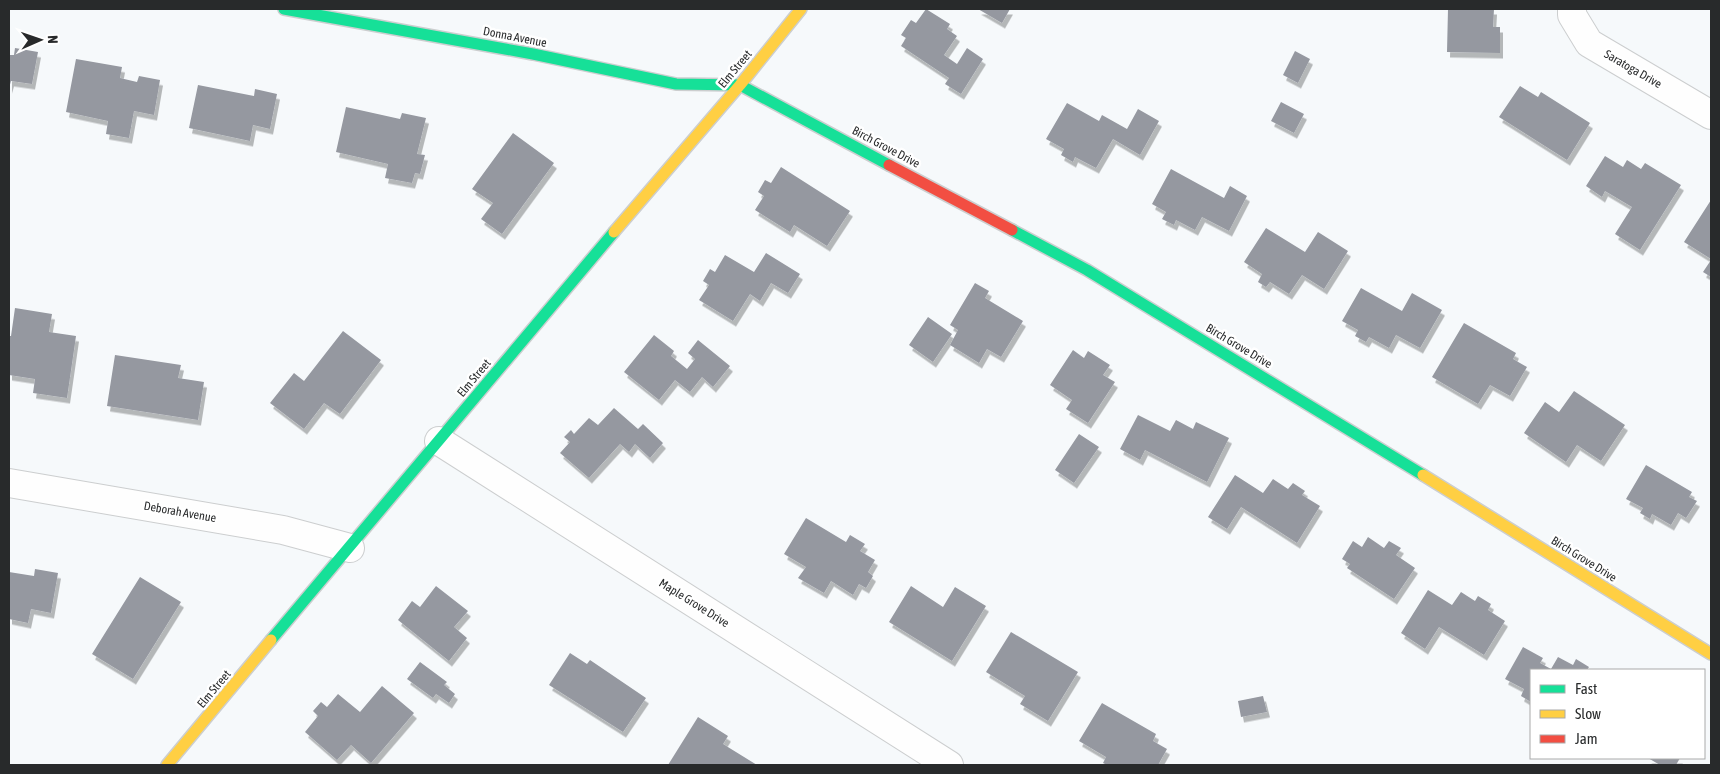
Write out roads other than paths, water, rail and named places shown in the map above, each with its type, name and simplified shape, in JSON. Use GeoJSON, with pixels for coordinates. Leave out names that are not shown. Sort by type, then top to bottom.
{"type":"FeatureCollection","features":[{"type":"Feature","properties":{"kind":"street","name":"Donna Avenue"},"geometry":{"type":"LineString","coordinates":[[284,9],[533,54],[676,84],[740,85]]}},
{"type":"Feature","properties":{"kind":"street","name":"Elm Street"},"geometry":{"type":"LineString","coordinates":[[167,765],[688,144],[740,85],[801,9]]}},
{"type":"Feature","properties":{"kind":"street","name":"Saratoga Drive"},"geometry":{"type":"LineString","coordinates":[[1572,9],[1572,15],[1589,43],[1711,114]]}},
{"type":"Feature","properties":{"kind":"street","name":"Birch Grove Drive"},"geometry":{"type":"LineString","coordinates":[[740,85],[1087,270],[1427,476],[1711,654]]}},
{"type":"Feature","properties":{"kind":"street","name":"Maple Grove Drive"},"geometry":{"type":"LineString","coordinates":[[439,441],[949,765]]}},
{"type":"Feature","properties":{"kind":"street","name":"Deborah Avenue"},"geometry":{"type":"LineString","coordinates":[[9,483],[283,530],[350,548]]}}]}
